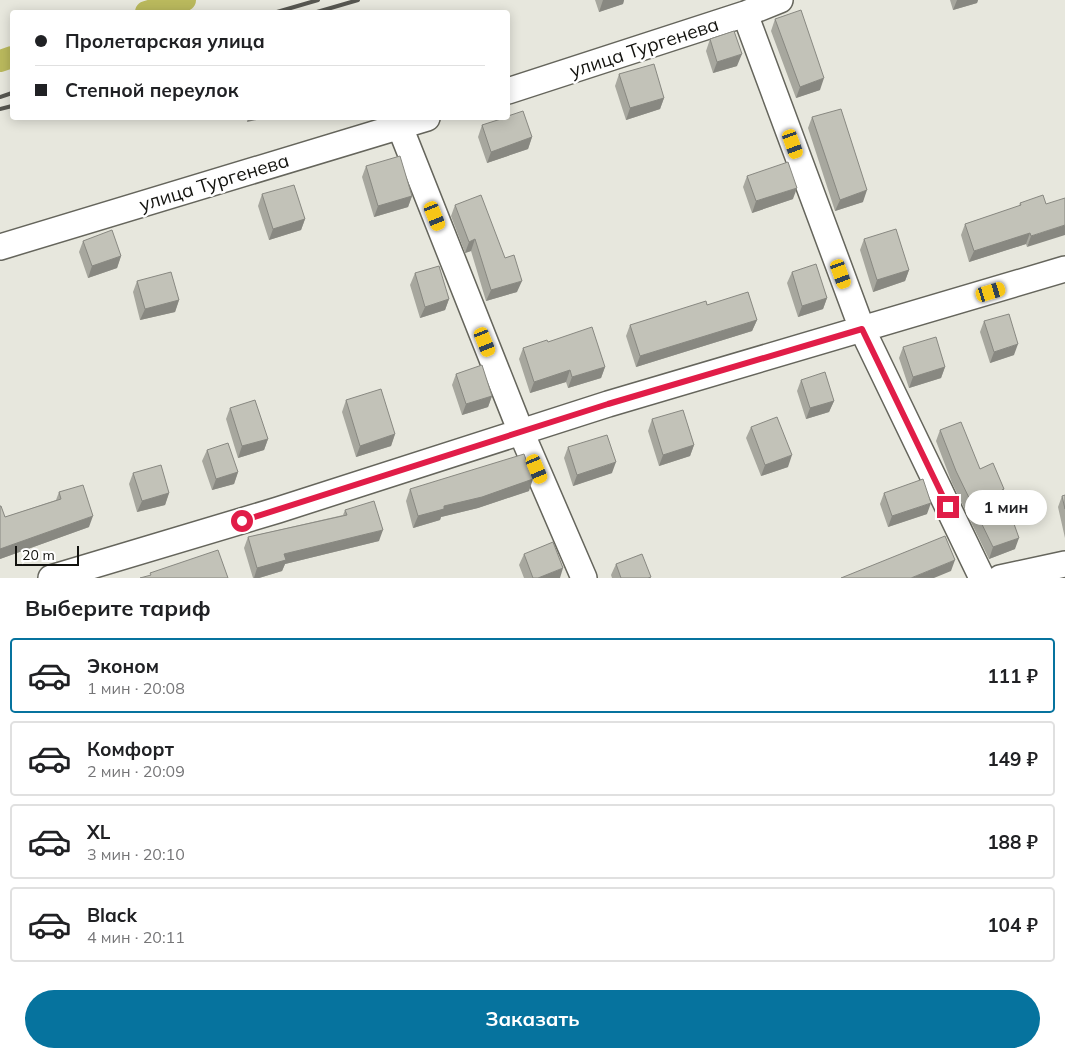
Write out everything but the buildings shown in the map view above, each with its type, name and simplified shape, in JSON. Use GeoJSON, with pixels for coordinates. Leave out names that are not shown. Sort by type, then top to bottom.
{"type":"FeatureCollection","features":[{"type":"Feature","properties":{"kind":"street","name":"улица Тургенева"},"geometry":{"type":"LineString","coordinates":[[510,90],[745,14],[780,0]]}},
{"type":"Feature","properties":{"kind":"street"},"geometry":{"type":"LineString","coordinates":[[745,14],[862,329],[982,578]]}},
{"type":"Feature","properties":{"kind":"street","name":"улица Тургенева"},"geometry":{"type":"LineString","coordinates":[[0,247],[420,120]]}},
{"type":"Feature","properties":{"kind":"street"},"geometry":{"type":"LineString","coordinates":[[400,126],[521,432],[584,578]]}},
{"type":"Feature","properties":{"kind":"street"},"geometry":{"type":"LineString","coordinates":[[51,578],[278,510],[608,404],[1065,269]]}},
{"type":"Feature","properties":{"kind":"street"},"geometry":{"type":"LineString","coordinates":[[1000,578],[1065,564]]}},
{"type":"Feature","properties":{"kind":"waterway"},"geometry":{"type":"LineString","coordinates":[[152,10],[185,0]]}},
{"type":"Feature","properties":{"kind":"waterway"},"geometry":{"type":"LineString","coordinates":[[0,61],[10,58]]}},
{"type":"Feature","properties":{"kind":"railway"},"geometry":{"type":"LineString","coordinates":[[284,10],[318,0]]}},
{"type":"Feature","properties":{"kind":"railway"},"geometry":{"type":"LineString","coordinates":[[324,10],[358,0]]}},
{"type":"Feature","properties":{"kind":"railway"},"geometry":{"type":"LineString","coordinates":[[0,97],[10,94]]}},
{"type":"Feature","properties":{"kind":"railway"},"geometry":{"type":"LineString","coordinates":[[0,109],[10,106]]}},
{"type":"Feature","properties":{"kind":"route"},"geometry":{"type":"LineString","coordinates":[[242,521],[608,404],[862,329],[948,507]]}}]}
